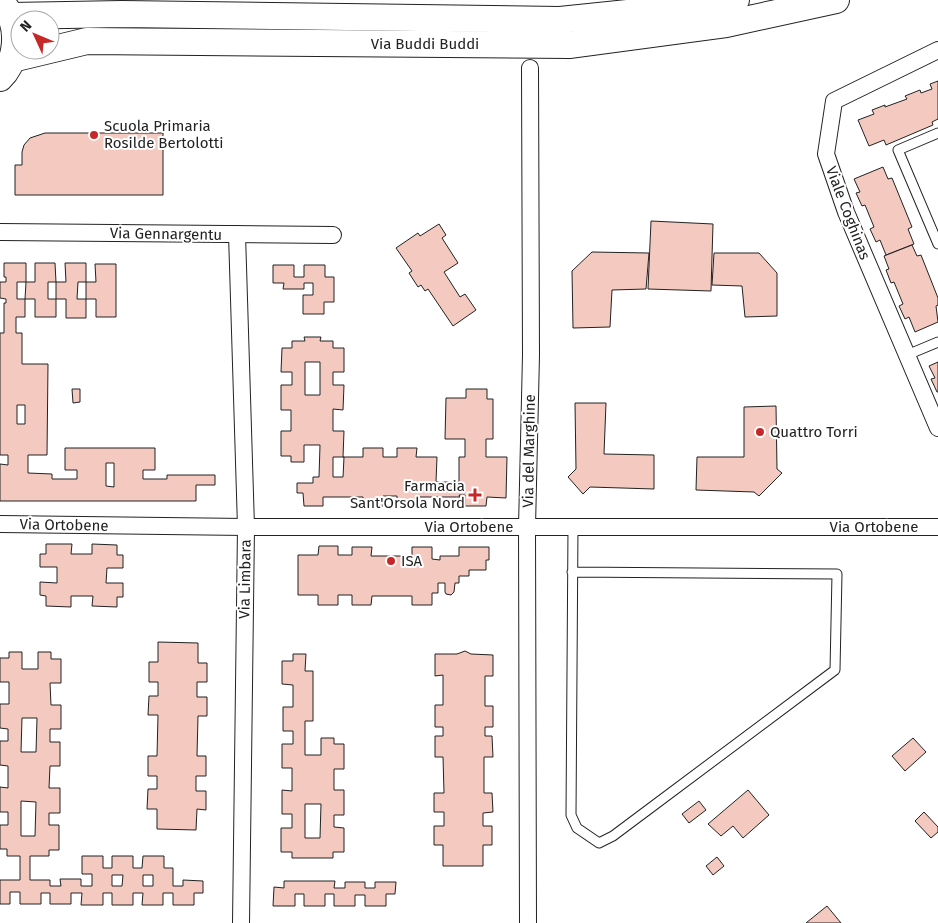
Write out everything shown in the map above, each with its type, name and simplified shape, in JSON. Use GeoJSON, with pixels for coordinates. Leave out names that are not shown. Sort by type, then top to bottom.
{"type":"FeatureCollection","features":[{"type":"Feature","properties":{"kind":"main road","name":"Via Buddi Buddi"},"geometry":{"type":"LineString","coordinates":[[6,69],[87,41],[569,45],[726,24],[836,0]]}},
{"type":"Feature","properties":{"kind":"main road","name":"Via Buddi Buddi"},"geometry":{"type":"LineString","coordinates":[[6,8],[122,14],[560,20],[731,1]]}},
{"type":"Feature","properties":{"kind":"main road"},"geometry":{"type":"LineString","coordinates":[[6,8],[15,30],[15,45],[6,69]]}},
{"type":"Feature","properties":{"kind":"street","name":"Viale Coghinas"},"geometry":{"type":"LineString","coordinates":[[938,50],[834,101],[826,154],[846,212],[938,428]]}},
{"type":"Feature","properties":{"kind":"street","name":"Via del Marghine"},"geometry":{"type":"LineString","coordinates":[[528,923],[527,527],[531,355],[530,68]]}},
{"type":"Feature","properties":{"kind":"street","name":"Via Gennargentu"},"geometry":{"type":"LineString","coordinates":[[0,232],[333,235]]}},
{"type":"Feature","properties":{"kind":"street","name":"Via Limbara"},"geometry":{"type":"LineString","coordinates":[[237,234],[246,527],[242,923]]}},
{"type":"Feature","properties":{"kind":"street","name":"Via Ortobene"},"geometry":{"type":"LineString","coordinates":[[0,524],[246,527],[938,527]]}},
{"type":"Feature","properties":{"kind":"lane"},"geometry":{"type":"LineString","coordinates":[[938,133],[898,150],[938,244]]}},
{"type":"Feature","properties":{"kind":"lane"},"geometry":{"type":"LineString","coordinates":[[907,355],[938,342]]}},
{"type":"Feature","properties":{"kind":"lane"},"geometry":{"type":"LineString","coordinates":[[572,572],[838,574],[835,670],[612,836],[599,843],[577,828],[571,815],[572,572],[573,527]]}},
{"type":"Feature","properties":{"kind":"building"},"geometry":{"type":"Polygon","coordinates":[[[938,81],[938,119],[932,122],[933,125],[886,145],[884,140],[869,146],[858,120],[874,114],[872,110],[907,99],[905,96],[920,90],[921,93],[932,89],[930,84],[938,81]]]}},
{"type":"Feature","properties":{"kind":"building"},"geometry":{"type":"Polygon","coordinates":[[[45,133],[163,133],[163,195],[15,195],[15,165],[22,165],[24,145],[30,138],[45,133]]]}},
{"type":"Feature","properties":{"kind":"building"},"geometry":{"type":"Polygon","coordinates":[[[883,167],[888,179],[892,178],[912,227],[908,229],[914,244],[886,255],[880,240],[876,242],[870,229],[874,227],[865,205],[862,206],[856,193],[860,192],[854,179],[883,167]]]}},
{"type":"Feature","properties":{"kind":"building"},"geometry":{"type":"Polygon","coordinates":[[[651,221],[713,224],[711,291],[648,289],[651,221]]]}},
{"type":"Feature","properties":{"kind":"building"},"geometry":{"type":"Polygon","coordinates":[[[439,224],[446,235],[442,238],[458,263],[444,272],[460,297],[465,294],[476,310],[453,326],[428,289],[425,291],[421,285],[418,287],[409,273],[412,271],[396,248],[418,233],[420,236],[439,224]]]}},
{"type":"Feature","properties":{"kind":"building"},"geometry":{"type":"Polygon","coordinates":[[[912,245],[917,256],[921,255],[938,298],[938,305],[936,306],[938,322],[915,332],[909,317],[905,319],[899,306],[903,304],[894,282],[891,283],[886,270],[889,269],[884,256],[912,245]]]}},
{"type":"Feature","properties":{"kind":"building"},"geometry":{"type":"Polygon","coordinates":[[[592,252],[649,253],[646,289],[612,290],[610,327],[573,328],[572,271],[592,252]]]}},
{"type":"Feature","properties":{"kind":"building"},"geometry":{"type":"Polygon","coordinates":[[[714,253],[759,253],[777,273],[777,316],[745,317],[742,286],[712,285],[714,253]]]}},
{"type":"Feature","properties":{"kind":"building"},"geometry":{"type":"Polygon","coordinates":[[[4,263],[26,263],[26,282],[17,282],[17,299],[25,299],[25,317],[16,317],[16,333],[22,333],[22,364],[48,364],[47,455],[28,455],[28,473],[52,474],[52,479],[77,479],[77,470],[65,470],[65,448],[155,448],[155,470],[143,470],[143,479],[167,479],[167,475],[215,475],[215,485],[196,485],[196,501],[0,501],[0,464],[8,465],[8,455],[0,455],[0,333],[4,333],[4,303],[6,303],[6,299],[0,298],[0,282],[6,282],[6,277],[4,277],[4,263]],[[17,405],[17,424],[25,424],[25,405],[17,405]],[[106,463],[106,486],[114,487],[114,463],[106,463]]]}},
{"type":"Feature","properties":{"kind":"building"},"geometry":{"type":"Polygon","coordinates":[[[35,263],[55,263],[56,282],[48,282],[48,299],[56,299],[56,317],[35,317],[35,299],[25,299],[26,282],[35,282],[35,263]]]}},
{"type":"Feature","properties":{"kind":"building"},"geometry":{"type":"Polygon","coordinates":[[[65,263],[86,263],[86,282],[78,282],[77,299],[86,299],[86,318],[66,318],[66,299],[56,299],[56,282],[66,282],[65,263]]]}},
{"type":"Feature","properties":{"kind":"building"},"geometry":{"type":"Polygon","coordinates":[[[95,264],[116,264],[116,317],[96,317],[96,299],[86,299],[86,282],[96,282],[95,264]]]}},
{"type":"Feature","properties":{"kind":"building"},"geometry":{"type":"Polygon","coordinates":[[[273,265],[294,265],[294,277],[304,277],[304,265],[325,265],[325,277],[334,277],[334,302],[324,302],[324,314],[303,314],[303,295],[313,295],[313,283],[304,283],[304,289],[283,289],[284,283],[273,283],[273,265]]]}},
{"type":"Feature","properties":{"kind":"building"},"geometry":{"type":"Polygon","coordinates":[[[304,337],[321,337],[320,341],[333,341],[333,348],[344,348],[344,372],[333,372],[333,385],[344,385],[343,410],[333,409],[333,431],[344,431],[343,457],[333,457],[333,477],[343,477],[344,457],[363,457],[363,448],[383,448],[383,457],[397,457],[397,448],[417,448],[416,457],[437,457],[436,482],[459,482],[459,457],[465,457],[465,439],[445,439],[446,398],[466,398],[466,389],[487,389],[487,399],[493,399],[493,439],[486,439],[486,457],[507,457],[506,498],[487,497],[486,506],[465,506],[465,495],[459,495],[460,497],[417,497],[416,506],[397,506],[397,496],[383,496],[383,506],[363,506],[363,497],[323,497],[323,506],[304,506],[303,493],[297,493],[297,483],[313,483],[313,477],[319,477],[320,445],[304,445],[304,462],[291,462],[291,456],[281,456],[281,431],[291,431],[291,410],[281,410],[281,385],[292,385],[292,372],[281,372],[282,348],[292,348],[292,341],[305,341],[304,337]],[[305,362],[305,395],[320,395],[320,362],[305,362]]]}},
{"type":"Feature","properties":{"kind":"building"},"geometry":{"type":"Polygon","coordinates":[[[938,362],[937,392],[931,379],[935,378],[929,366],[938,362]]]}},
{"type":"Feature","properties":{"kind":"building"},"geometry":{"type":"Polygon","coordinates":[[[72,389],[80,389],[80,402],[73,403],[72,389]]]}},
{"type":"Feature","properties":{"kind":"building"},"geometry":{"type":"Polygon","coordinates":[[[575,403],[606,403],[604,454],[654,455],[654,489],[590,487],[583,494],[568,477],[576,469],[575,403]]]}},
{"type":"Feature","properties":{"kind":"building","name":"Quattro Torri"},"geometry":{"type":"Polygon","coordinates":[[[776,406],[777,469],[782,473],[759,496],[754,492],[696,490],[697,457],[744,457],[744,407],[776,406]]]}},
{"type":"Feature","properties":{"kind":"building"},"geometry":{"type":"Polygon","coordinates":[[[46,544],[72,544],[71,554],[92,554],[92,544],[117,545],[117,555],[123,555],[123,568],[107,568],[106,583],[123,583],[123,597],[117,597],[117,607],[92,606],[93,596],[71,596],[71,607],[46,606],[46,596],[40,595],[40,582],[57,583],[57,567],[40,567],[40,554],[46,554],[46,544]]]}},
{"type":"Feature","properties":{"kind":"building"},"geometry":{"type":"Polygon","coordinates":[[[319,546],[338,546],[338,555],[352,555],[352,547],[372,547],[371,556],[412,556],[412,547],[432,547],[432,559],[440,560],[440,556],[459,556],[459,547],[489,547],[489,560],[486,560],[486,570],[469,570],[469,576],[459,576],[459,583],[455,583],[454,592],[451,595],[445,592],[445,583],[438,583],[438,593],[432,593],[432,605],[412,605],[412,596],[372,596],[371,605],[352,605],[352,595],[338,595],[338,605],[318,605],[318,595],[298,595],[298,555],[318,555],[319,546]]]}},
{"type":"Feature","properties":{"kind":"building"},"geometry":{"type":"Polygon","coordinates":[[[158,642],[198,643],[198,663],[207,663],[207,682],[197,682],[197,697],[207,697],[207,716],[198,716],[197,756],[206,756],[206,776],[196,776],[196,791],[206,791],[206,810],[197,809],[196,830],[157,829],[157,809],[147,809],[148,789],[157,789],[157,776],[148,776],[148,756],[157,756],[158,715],[148,715],[149,696],[158,696],[158,682],[149,682],[149,662],[158,662],[158,642]]]}},
{"type":"Feature","properties":{"kind":"building"},"geometry":{"type":"Polygon","coordinates":[[[465,651],[471,654],[493,655],[493,676],[485,676],[485,706],[493,706],[493,727],[485,727],[485,736],[492,736],[493,757],[484,757],[484,793],[492,793],[493,812],[483,813],[483,826],[492,826],[492,845],[483,845],[483,866],[443,866],[443,845],[434,845],[434,826],[444,826],[444,812],[434,812],[434,793],[444,793],[443,757],[435,757],[435,736],[443,736],[443,727],[435,727],[435,705],[443,705],[443,675],[435,676],[435,654],[457,654],[465,651]]]}},
{"type":"Feature","properties":{"kind":"building"},"geometry":{"type":"Polygon","coordinates":[[[9,652],[22,652],[22,669],[38,669],[38,652],[51,652],[51,659],[61,659],[61,683],[50,683],[51,705],[61,705],[61,729],[50,729],[50,742],[60,742],[60,766],[50,766],[49,788],[60,788],[60,813],[49,813],[49,825],[59,825],[59,850],[49,850],[49,856],[30,856],[30,880],[50,880],[50,886],[61,886],[60,879],[81,879],[81,886],[92,886],[92,874],[82,874],[82,856],[103,856],[103,868],[112,868],[112,856],[133,856],[133,868],[142,868],[143,856],[164,856],[164,868],[173,868],[173,886],[183,886],[183,880],[203,881],[203,893],[194,893],[194,905],[173,905],[173,893],[163,893],[163,905],[142,905],[143,893],[133,893],[133,905],[112,905],[112,893],[103,893],[103,905],[81,905],[82,893],[71,893],[71,904],[50,904],[50,893],[41,893],[41,904],[20,904],[20,892],[10,892],[10,904],[0,904],[0,880],[20,880],[20,856],[7,856],[7,849],[0,849],[0,825],[8,825],[8,812],[0,812],[0,787],[8,788],[8,766],[0,765],[0,741],[8,741],[8,729],[0,728],[0,704],[9,704],[9,682],[0,682],[0,658],[9,658],[9,652]],[[22,718],[21,752],[36,752],[37,718],[22,718]],[[21,801],[21,836],[35,836],[36,802],[21,801]],[[112,875],[112,886],[122,886],[123,875],[112,875]],[[143,875],[143,886],[153,886],[153,875],[143,875]]]}},
{"type":"Feature","properties":{"kind":"building"},"geometry":{"type":"Polygon","coordinates":[[[293,654],[306,654],[305,671],[313,671],[313,721],[305,721],[305,755],[321,755],[321,738],[334,738],[334,744],[344,744],[344,769],[334,769],[334,790],[344,790],[344,815],[334,815],[334,827],[344,828],[344,852],[333,852],[333,858],[292,858],[292,852],[281,852],[281,828],[292,828],[292,814],[282,814],[282,790],[292,791],[292,768],[282,768],[282,744],[293,744],[293,731],[283,731],[283,707],[293,707],[293,685],[282,684],[282,661],[293,661],[293,654]],[[305,804],[305,838],[320,838],[321,804],[305,804]]]}},
{"type":"Feature","properties":{"kind":"building"},"geometry":{"type":"Polygon","coordinates":[[[913,738],[926,752],[905,771],[892,756],[913,738]]]}},
{"type":"Feature","properties":{"kind":"building"},"geometry":{"type":"Polygon","coordinates":[[[748,790],[769,815],[743,838],[733,826],[721,836],[708,824],[748,790]]]}},
{"type":"Feature","properties":{"kind":"building"},"geometry":{"type":"Polygon","coordinates":[[[699,801],[706,810],[689,823],[682,814],[699,801]]]}},
{"type":"Feature","properties":{"kind":"building"},"geometry":{"type":"Polygon","coordinates":[[[924,812],[938,827],[938,832],[931,838],[915,821],[924,812]]]}},
{"type":"Feature","properties":{"kind":"building"},"geometry":{"type":"Polygon","coordinates":[[[717,857],[724,866],[713,875],[706,866],[717,857]]]}},
{"type":"Feature","properties":{"kind":"building"},"geometry":{"type":"Polygon","coordinates":[[[284,881],[335,881],[334,888],[345,888],[345,882],[365,882],[365,888],[375,888],[375,882],[396,882],[395,894],[386,894],[386,906],[365,906],[365,895],[355,895],[355,906],[334,906],[334,894],[325,894],[325,906],[304,906],[304,894],[295,894],[295,906],[273,906],[274,887],[284,888],[284,881]]]}},
{"type":"Feature","properties":{"kind":"building"},"geometry":{"type":"Polygon","coordinates":[[[827,906],[841,923],[806,923],[827,906]]]}},
{"type":"Feature","properties":{"kind":"place","name":"Scuola Primaria Rosilde Bertolotti"},"geometry":{"type":"Point","coordinates":[94,135]}},
{"type":"Feature","properties":{"kind":"place","name":"Quattro Torri"},"geometry":{"type":"Point","coordinates":[760,432]}},
{"type":"Feature","properties":{"kind":"place","name":"Farmacia Sant'Orsola Nord"},"geometry":{"type":"Point","coordinates":[475,495]}},
{"type":"Feature","properties":{"kind":"place","name":"ISA"},"geometry":{"type":"Point","coordinates":[391,561]}}]}
